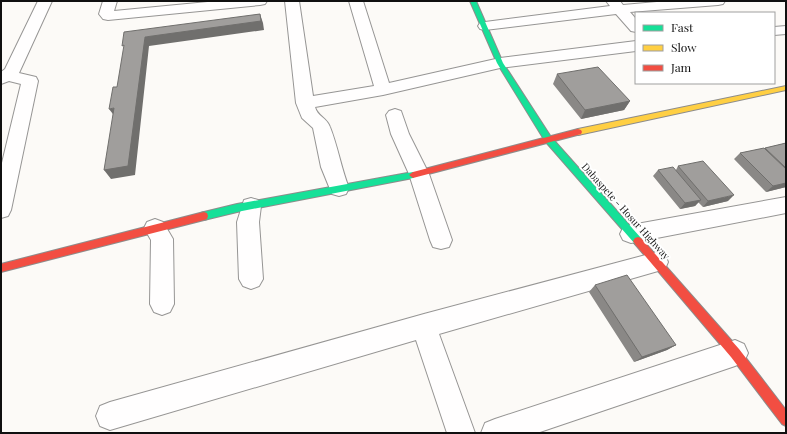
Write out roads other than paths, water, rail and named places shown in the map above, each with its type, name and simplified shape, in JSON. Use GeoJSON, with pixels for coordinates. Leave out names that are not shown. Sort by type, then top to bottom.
{"type":"FeatureCollection","features":[{"type":"Feature","properties":{"kind":"street"},"geometry":{"type":"LineString","coordinates":[[5,78],[12,72],[45,1]]}},
{"type":"Feature","properties":{"kind":"street"},"geometry":{"type":"LineString","coordinates":[[110,1],[106,14],[108,16],[172,6],[260,1]]}},
{"type":"Feature","properties":{"kind":"street"},"geometry":{"type":"LineString","coordinates":[[292,1],[298,38],[305,103],[308,114],[321,126],[331,167],[339,188]]}},
{"type":"Feature","properties":{"kind":"street"},"geometry":{"type":"LineString","coordinates":[[356,1],[383,90]]}},
{"type":"Feature","properties":{"kind":"street","name":"Dabaspete - Hosur Highway"},"geometry":{"type":"LineString","coordinates":[[473,1],[500,63],[548,139],[735,353],[786,420]]}},
{"type":"Feature","properties":{"kind":"street"},"geometry":{"type":"LineString","coordinates":[[485,26],[616,5],[718,1]]}},
{"type":"Feature","properties":{"kind":"street"},"geometry":{"type":"LineString","coordinates":[[616,5],[635,27]]}},
{"type":"Feature","properties":{"kind":"street"},"geometry":{"type":"LineString","coordinates":[[775,31],[786,30]]}},
{"type":"Feature","properties":{"kind":"street"},"geometry":{"type":"LineString","coordinates":[[305,103],[383,90],[500,63],[635,46]]}},
{"type":"Feature","properties":{"kind":"street"},"geometry":{"type":"LineString","coordinates":[[1,210],[30,81],[5,78]]}},
{"type":"Feature","properties":{"kind":"street"},"geometry":{"type":"LineString","coordinates":[[1,268],[155,228],[339,188],[419,174],[548,139],[786,88]]}},
{"type":"Feature","properties":{"kind":"street"},"geometry":{"type":"LineString","coordinates":[[395,115],[400,134],[419,174],[441,240]]}},
{"type":"Feature","properties":{"kind":"street"},"geometry":{"type":"LineString","coordinates":[[631,234],[786,205]]}},
{"type":"Feature","properties":{"kind":"street"},"geometry":{"type":"LineString","coordinates":[[251,206],[248,222],[251,279]]}},
{"type":"Feature","properties":{"kind":"street"},"geometry":{"type":"LineString","coordinates":[[155,228],[162,238],[162,304]]}},
{"type":"Feature","properties":{"kind":"street"},"geometry":{"type":"LineString","coordinates":[[110,416],[424,326],[657,262]]}},
{"type":"Feature","properties":{"kind":"street"},"geometry":{"type":"LineString","coordinates":[[424,326],[461,433]]}},
{"type":"Feature","properties":{"kind":"street"},"geometry":{"type":"LineString","coordinates":[[495,433],[735,353]]}}]}
